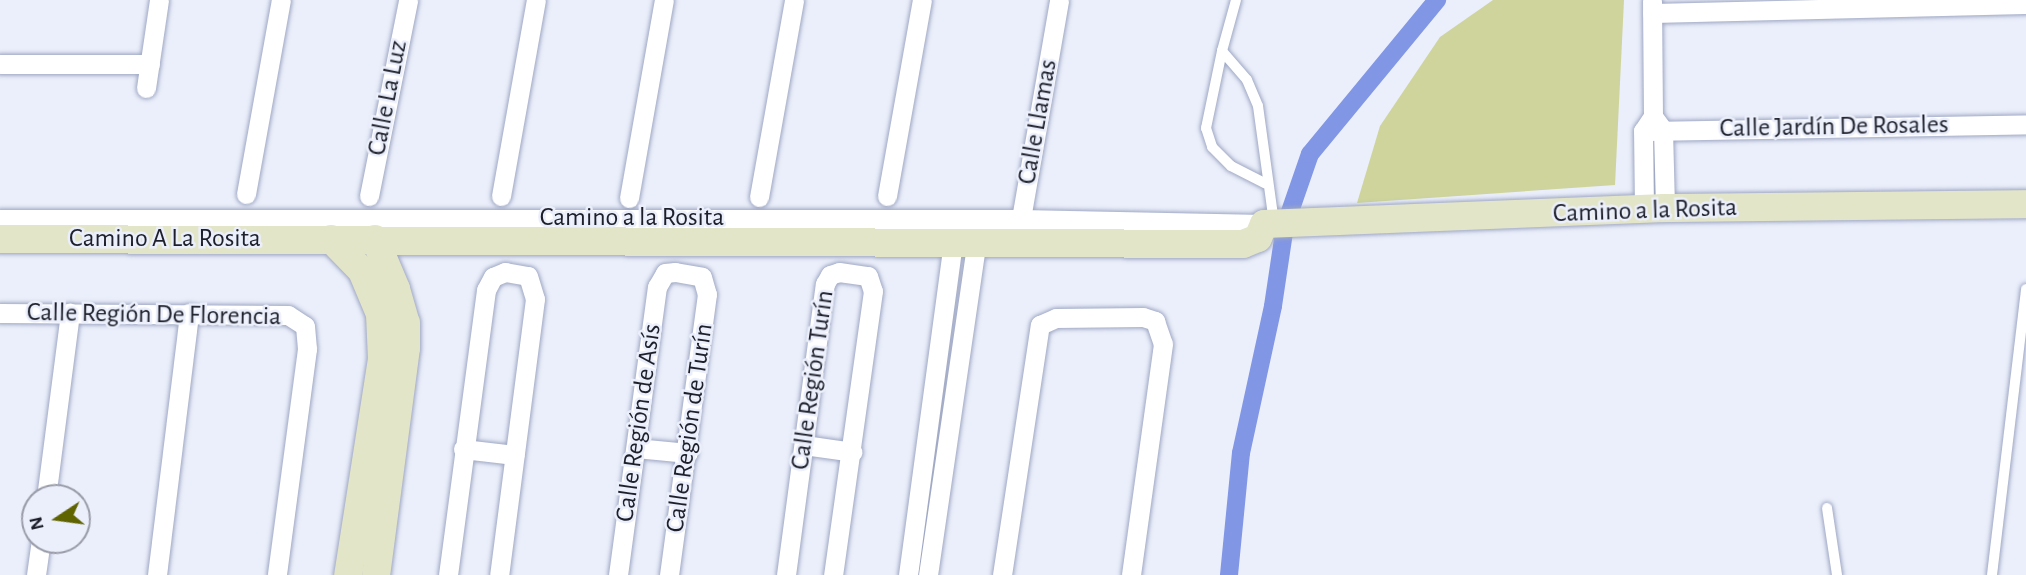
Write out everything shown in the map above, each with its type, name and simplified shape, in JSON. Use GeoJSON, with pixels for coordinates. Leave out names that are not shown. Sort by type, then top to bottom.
{"type":"FeatureCollection","features":[{"type":"Feature","properties":{"kind":"street"},"geometry":{"type":"LineString","coordinates":[[146,88],[159,0]]}},
{"type":"Feature","properties":{"kind":"street"},"geometry":{"type":"LineString","coordinates":[[246,194],[281,0]]}},
{"type":"Feature","properties":{"kind":"street","name":"Calle La Luz"},"geometry":{"type":"LineString","coordinates":[[369,196],[408,0]]}},
{"type":"Feature","properties":{"kind":"street"},"geometry":{"type":"LineString","coordinates":[[501,196],[536,0]]}},
{"type":"Feature","properties":{"kind":"street"},"geometry":{"type":"LineString","coordinates":[[629,198],[664,0]]}},
{"type":"Feature","properties":{"kind":"street"},"geometry":{"type":"LineString","coordinates":[[760,197],[794,0]]}},
{"type":"Feature","properties":{"kind":"street"},"geometry":{"type":"LineString","coordinates":[[887,196],[922,0]]}},
{"type":"Feature","properties":{"kind":"street","name":"Calle Llamas"},"geometry":{"type":"LineString","coordinates":[[1018,232],[1059,0]]}},
{"type":"Feature","properties":{"kind":"street"},"geometry":{"type":"LineString","coordinates":[[1655,209],[1652,6],[2026,4]]}},
{"type":"Feature","properties":{"kind":"street"},"geometry":{"type":"LineString","coordinates":[[0,64],[150,64]]}},
{"type":"Feature","properties":{"kind":"street","name":"Calle Jardín De Rosales"},"geometry":{"type":"LineString","coordinates":[[1653,126],[2026,124]]}},
{"type":"Feature","properties":{"kind":"street","name":"Camino a la Rosita"},"geometry":{"type":"LineString","coordinates":[[0,219],[1018,232],[1243,244],[1258,238],[1274,224],[1655,209],[2026,204]]}},
{"type":"Feature","properties":{"kind":"street","name":"Camino a la Rosita"},"geometry":{"type":"LineString","coordinates":[[331,239],[964,244],[1018,232]]}},
{"type":"Feature","properties":{"kind":"street","name":"Camino A La Rosita"},"geometry":{"type":"LineString","coordinates":[[0,239],[331,239]]}},
{"type":"Feature","properties":{"kind":"street"},"geometry":{"type":"LineString","coordinates":[[331,239],[362,271],[380,314],[382,359],[348,575]]}},
{"type":"Feature","properties":{"kind":"street"},"geometry":{"type":"LineString","coordinates":[[375,239],[396,289],[406,323],[406,348],[376,575]]}},
{"type":"Feature","properties":{"kind":"street"},"geometry":{"type":"LineString","coordinates":[[908,575],[921,472],[964,244]]}},
{"type":"Feature","properties":{"kind":"street"},"geometry":{"type":"LineString","coordinates":[[928,575],[943,476],[964,244]]}},
{"type":"Feature","properties":{"kind":"street","name":"Calle Región Turín"},"geometry":{"type":"LineString","coordinates":[[786,575],[827,279],[839,271],[863,274],[871,280],[873,291],[853,452],[833,575]]}},
{"type":"Feature","properties":{"kind":"street"},"geometry":{"type":"LineString","coordinates":[[448,575],[486,290],[493,277],[505,272],[528,276],[535,289],[499,575]]}},
{"type":"Feature","properties":{"kind":"street","name":"Calle Región de Turín"},"geometry":{"type":"LineString","coordinates":[[665,273],[696,275],[705,281],[688,453],[669,575]]}},
{"type":"Feature","properties":{"kind":"street","name":"Calle Región de Asís"},"geometry":{"type":"LineString","coordinates":[[618,575],[657,287],[665,273]]}},
{"type":"Feature","properties":{"kind":"street","name":"Calle Región De Florencia"},"geometry":{"type":"LineString","coordinates":[[0,313],[288,315],[305,326],[307,349],[277,575]]}},
{"type":"Feature","properties":{"kind":"street"},"geometry":{"type":"LineString","coordinates":[[48,484],[70,313]]}},
{"type":"Feature","properties":{"kind":"street"},"geometry":{"type":"LineString","coordinates":[[157,575],[189,313]]}},
{"type":"Feature","properties":{"kind":"street"},"geometry":{"type":"LineString","coordinates":[[1003,575],[1040,325],[1056,318],[1143,317],[1155,321],[1163,344],[1132,575]]}},
{"type":"Feature","properties":{"kind":"street"},"geometry":{"type":"LineString","coordinates":[[804,445],[853,452]]}},
{"type":"Feature","properties":{"kind":"street"},"geometry":{"type":"LineString","coordinates":[[636,448],[688,453]]}},
{"type":"Feature","properties":{"kind":"street"},"geometry":{"type":"LineString","coordinates":[[463,449],[515,455]]}},
{"type":"Feature","properties":{"kind":"street"},"geometry":{"type":"LineString","coordinates":[[921,472],[943,476]]}},
{"type":"Feature","properties":{"kind":"street"},"geometry":{"type":"LineString","coordinates":[[36,575],[39,554]]}},
{"type":"Feature","properties":{"kind":"lane"},"geometry":{"type":"LineString","coordinates":[[1236,0],[1206,128],[1212,147],[1231,166],[1265,183]]}},
{"type":"Feature","properties":{"kind":"lane"},"geometry":{"type":"LineString","coordinates":[[1222,51],[1247,80],[1258,106],[1265,183],[1274,224]]}},
{"type":"Feature","properties":{"kind":"lane"},"geometry":{"type":"LineString","coordinates":[[1992,575],[2026,289]]}},
{"type":"Feature","properties":{"kind":"lane"},"geometry":{"type":"LineString","coordinates":[[1827,508],[1837,575]]}},
{"type":"Feature","properties":{"kind":"green space"},"geometry":{"type":"Polygon","coordinates":[[[1493,0],[1624,0],[1615,185],[1357,203],[1380,126],[1440,37],[1493,0]]]}},
{"type":"Feature","properties":{"kind":"waterway"},"geometry":{"type":"LineString","coordinates":[[1229,575],[1241,453],[1273,306],[1285,226],[1310,154],[1437,0]]}}]}
